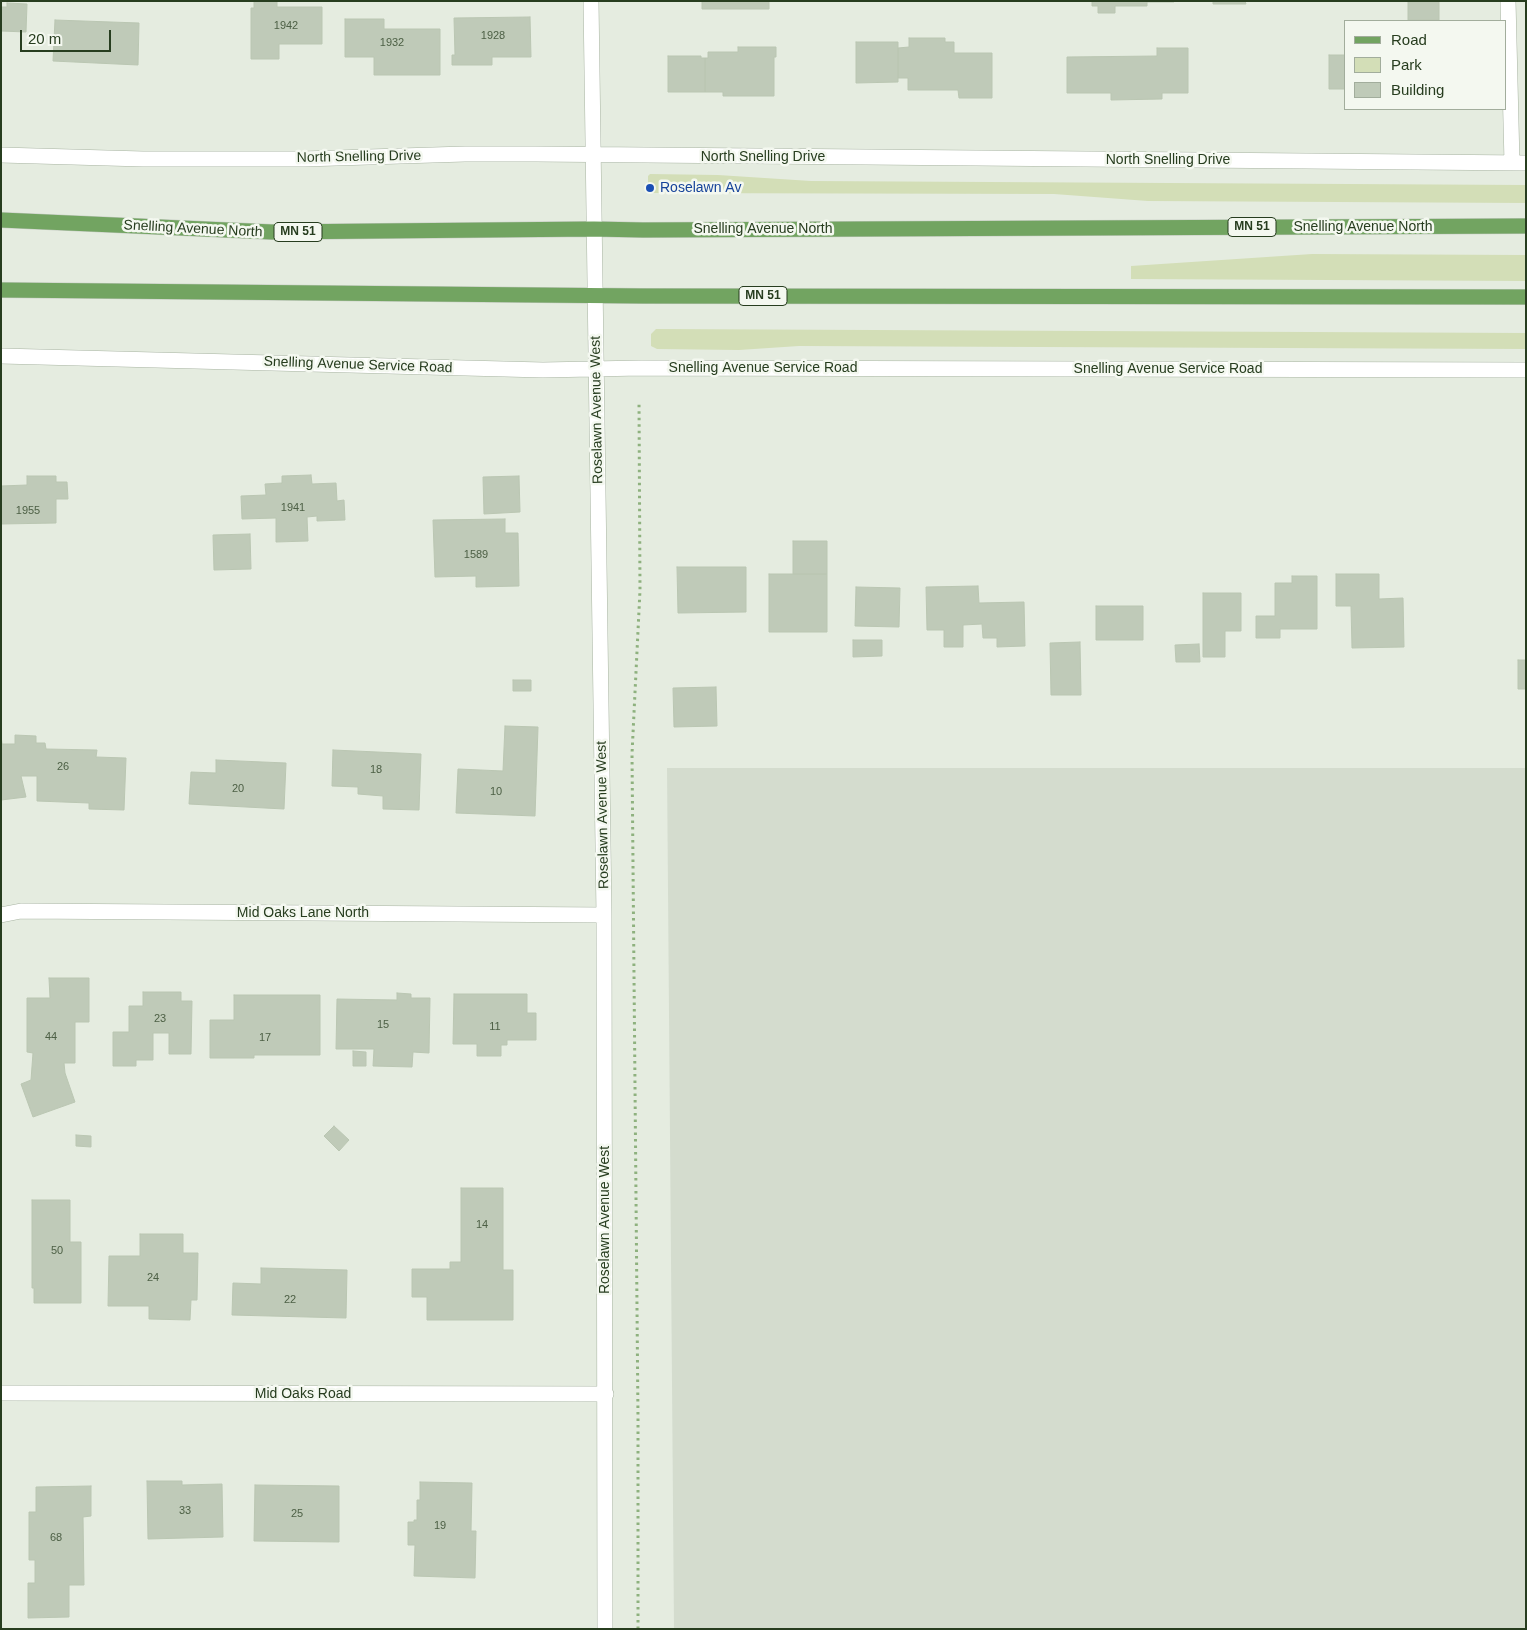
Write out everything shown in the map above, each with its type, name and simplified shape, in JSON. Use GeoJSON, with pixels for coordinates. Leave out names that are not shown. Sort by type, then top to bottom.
{"type":"FeatureCollection","features":[{"type":"Feature","properties":{"kind":"main road","name":"Snelling Avenue North"},"geometry":{"type":"LineString","coordinates":[[1,220],[272,232],[1526,226]]}},
{"type":"Feature","properties":{"kind":"main road","name":"MN 51"},"geometry":{"type":"LineString","coordinates":[[1,290],[595,295],[1526,297]]}},
{"type":"Feature","properties":{"kind":"street","name":"Roselawn Avenue West"},"geometry":{"type":"LineString","coordinates":[[591,1],[604,915],[605,1629]]}},
{"type":"Feature","properties":{"kind":"street"},"geometry":{"type":"LineString","coordinates":[[1508,1],[1519,163]]}},
{"type":"Feature","properties":{"kind":"street","name":"North Snelling Drive"},"geometry":{"type":"LineString","coordinates":[[1,156],[143,159],[304,159],[465,154],[593,154],[1519,163]]}},
{"type":"Feature","properties":{"kind":"street","name":"Snelling Avenue Service Road"},"geometry":{"type":"LineString","coordinates":[[1,356],[543,370],[596,368],[1526,370]]}},
{"type":"Feature","properties":{"kind":"street","name":"Mid Oaks Lane North"},"geometry":{"type":"LineString","coordinates":[[1,915],[21,911],[604,915]]}},
{"type":"Feature","properties":{"kind":"street","name":"Mid Oaks Road"},"geometry":{"type":"LineString","coordinates":[[1,1393],[606,1394]]}},
{"type":"Feature","properties":{"kind":"path"},"geometry":{"type":"LineString","coordinates":[[638,1629],[632,754],[640,590],[639,401]]}},
{"type":"Feature","properties":{"kind":"shaded area"},"geometry":{"type":"Polygon","coordinates":[[[667,768],[1526,768],[1526,1629],[674,1629],[667,768]]]}},
{"type":"Feature","properties":{"kind":"green space"},"geometry":{"type":"Polygon","coordinates":[[[650,174],[718,175],[811,181],[1526,185],[1526,203],[1148,201],[1054,194],[651,193],[648,189],[648,176],[650,174]]]}},
{"type":"Feature","properties":{"kind":"green space"},"geometry":{"type":"Polygon","coordinates":[[[1312,254],[1526,255],[1526,281],[1131,279],[1131,266],[1312,254]]]}},
{"type":"Feature","properties":{"kind":"green space"},"geometry":{"type":"Polygon","coordinates":[[[656,329],[1526,333],[1526,349],[799,346],[739,350],[657,349],[651,346],[651,334],[656,329]]]}},
{"type":"Feature","properties":{"kind":"building"},"geometry":{"type":"Polygon","coordinates":[[[254,1],[277,1],[277,7],[322,7],[322,44],[279,44],[279,59],[251,59],[251,8],[254,8],[254,1]]]}},
{"type":"Feature","properties":{"kind":"building"},"geometry":{"type":"Polygon","coordinates":[[[702,1],[769,1],[769,9],[702,9],[702,1]]]}},
{"type":"Feature","properties":{"kind":"building"},"geometry":{"type":"Polygon","coordinates":[[[1092,1],[1174,2],[1147,2],[1147,6],[1115,6],[1115,13],[1098,13],[1098,6],[1092,6],[1092,1]]]}},
{"type":"Feature","properties":{"kind":"building"},"geometry":{"type":"Polygon","coordinates":[[[1213,1],[1245,1],[1246,4],[1213,4],[1213,1]]]}},
{"type":"Feature","properties":{"kind":"building"},"geometry":{"type":"Polygon","coordinates":[[[1408,1],[1439,1],[1439,20],[1408,20],[1408,1]]]}},
{"type":"Feature","properties":{"kind":"building"},"geometry":{"type":"Polygon","coordinates":[[[7,3],[27,4],[26,32],[1,31],[1,7],[7,7],[7,3]]]}},
{"type":"Feature","properties":{"kind":"building"},"geometry":{"type":"Polygon","coordinates":[[[530,17],[531,57],[492,57],[492,65],[452,65],[452,55],[455,55],[454,18],[530,17]]]}},
{"type":"Feature","properties":{"kind":"building"},"geometry":{"type":"Polygon","coordinates":[[[345,19],[384,19],[384,29],[440,29],[440,75],[374,75],[374,57],[345,57],[345,19]]]}},
{"type":"Feature","properties":{"kind":"building"},"geometry":{"type":"Polygon","coordinates":[[[55,20],[139,23],[138,65],[53,61],[55,20]]]}},
{"type":"Feature","properties":{"kind":"building"},"geometry":{"type":"Polygon","coordinates":[[[909,38],[945,38],[945,42],[954,42],[954,53],[992,53],[992,98],[959,98],[958,90],[908,90],[908,78],[898,78],[898,48],[909,47],[909,38]]]}},
{"type":"Feature","properties":{"kind":"building"},"geometry":{"type":"Polygon","coordinates":[[[856,42],[898,42],[898,82],[856,83],[856,42]]]}},
{"type":"Feature","properties":{"kind":"building"},"geometry":{"type":"Polygon","coordinates":[[[738,47],[776,47],[776,57],[774,57],[774,96],[723,96],[723,92],[705,92],[705,58],[708,58],[708,52],[738,52],[738,47]]]}},
{"type":"Feature","properties":{"kind":"building"},"geometry":{"type":"Polygon","coordinates":[[[1157,48],[1188,48],[1188,93],[1162,93],[1162,99],[1111,100],[1111,93],[1067,93],[1067,57],[1157,56],[1157,48]]]}},
{"type":"Feature","properties":{"kind":"building"},"geometry":{"type":"Polygon","coordinates":[[[1329,55],[1344,55],[1344,89],[1329,89],[1329,55]]]}},
{"type":"Feature","properties":{"kind":"building"},"geometry":{"type":"Polygon","coordinates":[[[668,56],[701,56],[701,58],[705,58],[705,92],[668,92],[668,56]]]}},
{"type":"Feature","properties":{"kind":"building"},"geometry":{"type":"Polygon","coordinates":[[[311,475],[312,484],[336,483],[337,501],[344,500],[345,520],[317,521],[317,516],[307,517],[308,541],[276,542],[276,518],[242,519],[241,496],[266,495],[265,484],[282,483],[282,476],[311,475]]]}},
{"type":"Feature","properties":{"kind":"building"},"geometry":{"type":"Polygon","coordinates":[[[27,476],[56,476],[56,482],[67,482],[68,499],[56,499],[56,523],[1,524],[1,486],[27,485],[27,476]]]}},
{"type":"Feature","properties":{"kind":"building"},"geometry":{"type":"Polygon","coordinates":[[[519,476],[520,512],[484,514],[483,477],[519,476]]]}},
{"type":"Feature","properties":{"kind":"building"},"geometry":{"type":"Polygon","coordinates":[[[505,519],[505,533],[518,533],[519,586],[476,587],[476,576],[435,577],[433,520],[505,519]]]}},
{"type":"Feature","properties":{"kind":"building"},"geometry":{"type":"Polygon","coordinates":[[[250,534],[251,569],[214,570],[213,535],[250,534]]]}},
{"type":"Feature","properties":{"kind":"building"},"geometry":{"type":"Polygon","coordinates":[[[793,541],[827,541],[827,574],[793,574],[793,541]]]}},
{"type":"Feature","properties":{"kind":"building"},"geometry":{"type":"Polygon","coordinates":[[[677,567],[746,567],[746,612],[678,613],[677,567]]]}},
{"type":"Feature","properties":{"kind":"building"},"geometry":{"type":"Polygon","coordinates":[[[769,574],[827,574],[827,632],[769,632],[769,574]]]}},
{"type":"Feature","properties":{"kind":"building"},"geometry":{"type":"Polygon","coordinates":[[[1336,574],[1379,574],[1379,599],[1403,598],[1404,647],[1352,648],[1351,606],[1336,606],[1336,574]]]}},
{"type":"Feature","properties":{"kind":"building"},"geometry":{"type":"Polygon","coordinates":[[[1292,576],[1317,576],[1317,629],[1280,629],[1280,638],[1256,638],[1256,616],[1275,616],[1275,583],[1292,583],[1292,576]]]}},
{"type":"Feature","properties":{"kind":"building"},"geometry":{"type":"Polygon","coordinates":[[[978,586],[979,603],[1024,602],[1025,646],[997,647],[997,638],[983,638],[982,624],[963,625],[963,647],[944,647],[944,630],[927,630],[926,587],[978,586]]]}},
{"type":"Feature","properties":{"kind":"building"},"geometry":{"type":"Polygon","coordinates":[[[856,587],[900,588],[899,627],[855,626],[856,587]]]}},
{"type":"Feature","properties":{"kind":"building"},"geometry":{"type":"Polygon","coordinates":[[[1203,593],[1241,593],[1241,631],[1225,631],[1225,657],[1203,657],[1203,593]]]}},
{"type":"Feature","properties":{"kind":"building"},"geometry":{"type":"Polygon","coordinates":[[[1096,606],[1143,606],[1143,640],[1096,640],[1096,606]]]}},
{"type":"Feature","properties":{"kind":"building"},"geometry":{"type":"Polygon","coordinates":[[[853,640],[882,640],[882,656],[853,657],[853,640]]]}},
{"type":"Feature","properties":{"kind":"building"},"geometry":{"type":"Polygon","coordinates":[[[1080,642],[1081,695],[1051,695],[1050,643],[1080,642]]]}},
{"type":"Feature","properties":{"kind":"building"},"geometry":{"type":"Polygon","coordinates":[[[1199,644],[1200,662],[1176,662],[1175,645],[1199,644]]]}},
{"type":"Feature","properties":{"kind":"building"},"geometry":{"type":"Polygon","coordinates":[[[1518,660],[1526,660],[1526,689],[1518,689],[1518,660]]]}},
{"type":"Feature","properties":{"kind":"building"},"geometry":{"type":"Polygon","coordinates":[[[513,680],[531,680],[531,691],[513,691],[513,680]]]}},
{"type":"Feature","properties":{"kind":"building"},"geometry":{"type":"Polygon","coordinates":[[[716,687],[717,726],[674,727],[673,688],[716,687]]]}},
{"type":"Feature","properties":{"kind":"building"},"geometry":{"type":"Polygon","coordinates":[[[505,726],[538,727],[535,816],[456,813],[458,769],[503,771],[505,726]]]}},
{"type":"Feature","properties":{"kind":"building"},"geometry":{"type":"Polygon","coordinates":[[[1,735],[2,744],[15,744],[15,735],[36,736],[36,743],[45,743],[46,749],[97,750],[96,757],[126,758],[124,810],[89,809],[89,803],[37,801],[37,776],[21,776],[26,797],[1,800],[1,735]]]}},
{"type":"Feature","properties":{"kind":"building"},"geometry":{"type":"Polygon","coordinates":[[[333,750],[421,754],[419,810],[383,809],[383,796],[358,794],[358,787],[332,786],[333,750]]]}},
{"type":"Feature","properties":{"kind":"building"},"geometry":{"type":"Polygon","coordinates":[[[216,760],[286,763],[284,809],[189,804],[191,772],[216,773],[216,760]]]}},
{"type":"Feature","properties":{"kind":"building"},"geometry":{"type":"Polygon","coordinates":[[[49,978],[89,978],[89,1022],[75,1022],[75,1063],[64,1063],[65,1073],[75,1102],[33,1117],[21,1084],[31,1080],[33,1053],[27,1052],[27,998],[50,998],[49,978]]]}},
{"type":"Feature","properties":{"kind":"building"},"geometry":{"type":"Polygon","coordinates":[[[143,992],[181,992],[181,1001],[192,1001],[191,1054],[169,1054],[169,1033],[153,1033],[153,1060],[136,1060],[136,1066],[113,1066],[113,1032],[129,1032],[129,1006],[143,1006],[143,992]]]}},
{"type":"Feature","properties":{"kind":"building"},"geometry":{"type":"Polygon","coordinates":[[[397,993],[411,994],[411,998],[430,998],[429,1053],[413,1052],[412,1067],[373,1066],[374,1049],[336,1049],[337,999],[397,1000],[397,993]]]}},
{"type":"Feature","properties":{"kind":"building"},"geometry":{"type":"Polygon","coordinates":[[[454,994],[527,994],[527,1013],[536,1013],[536,1040],[507,1040],[507,1045],[501,1045],[501,1056],[477,1056],[477,1044],[453,1044],[454,994]]]}},
{"type":"Feature","properties":{"kind":"building"},"geometry":{"type":"Polygon","coordinates":[[[234,995],[320,995],[320,1055],[254,1055],[254,1058],[210,1058],[210,1020],[234,1020],[234,995]]]}},
{"type":"Feature","properties":{"kind":"building"},"geometry":{"type":"Polygon","coordinates":[[[353,1051],[366,1052],[366,1066],[353,1066],[353,1051]]]}},
{"type":"Feature","properties":{"kind":"building"},"geometry":{"type":"Polygon","coordinates":[[[334,1126],[349,1140],[339,1151],[324,1136],[334,1126]]]}},
{"type":"Feature","properties":{"kind":"building"},"geometry":{"type":"Polygon","coordinates":[[[76,1135],[91,1136],[91,1147],[76,1146],[76,1135]]]}},
{"type":"Feature","properties":{"kind":"building"},"geometry":{"type":"Polygon","coordinates":[[[461,1188],[503,1188],[503,1270],[513,1270],[513,1320],[427,1320],[427,1297],[412,1297],[412,1269],[450,1269],[450,1262],[461,1262],[461,1188]]]}},
{"type":"Feature","properties":{"kind":"building"},"geometry":{"type":"Polygon","coordinates":[[[32,1200],[70,1200],[70,1242],[81,1242],[81,1303],[34,1303],[34,1288],[32,1288],[32,1200]]]}},
{"type":"Feature","properties":{"kind":"building"},"geometry":{"type":"Polygon","coordinates":[[[140,1234],[183,1234],[183,1253],[198,1253],[197,1300],[191,1300],[190,1320],[149,1319],[149,1306],[108,1306],[109,1256],[140,1256],[140,1234]]]}},
{"type":"Feature","properties":{"kind":"building"},"geometry":{"type":"Polygon","coordinates":[[[261,1268],[347,1270],[346,1318],[232,1315],[233,1283],[261,1284],[261,1268]]]}},
{"type":"Feature","properties":{"kind":"building"},"geometry":{"type":"Polygon","coordinates":[[[147,1481],[182,1481],[182,1485],[222,1484],[223,1537],[148,1539],[147,1481]]]}},
{"type":"Feature","properties":{"kind":"building"},"geometry":{"type":"Polygon","coordinates":[[[420,1482],[472,1483],[471,1531],[476,1531],[475,1578],[414,1576],[415,1545],[408,1545],[408,1522],[417,1520],[417,1500],[420,1500],[420,1482]]]}},
{"type":"Feature","properties":{"kind":"building"},"geometry":{"type":"Polygon","coordinates":[[[255,1485],[339,1486],[339,1542],[254,1541],[255,1485]]]}},
{"type":"Feature","properties":{"kind":"building"},"geometry":{"type":"Polygon","coordinates":[[[91,1486],[91,1516],[83,1517],[84,1585],[69,1585],[69,1617],[28,1618],[28,1583],[35,1583],[35,1560],[29,1560],[29,1512],[36,1512],[36,1487],[91,1486]]]}},
{"type":"Feature","properties":{"kind":"place","name":"Roselawn Av"},"geometry":{"type":"Point","coordinates":[650,188]}}]}
